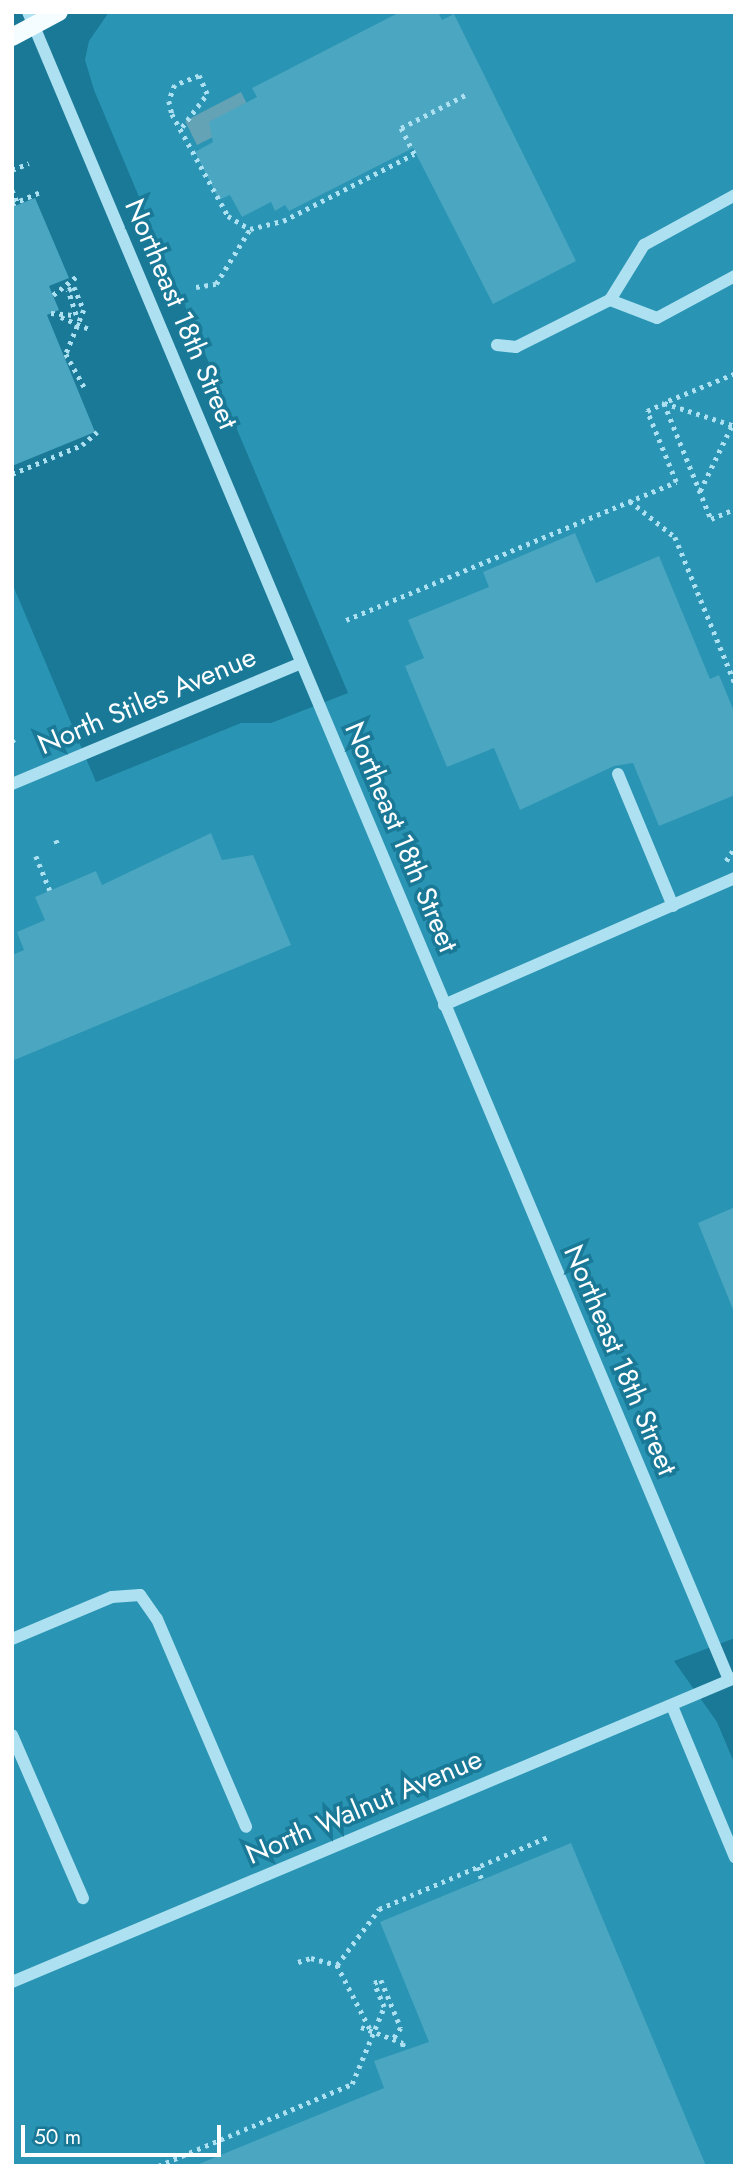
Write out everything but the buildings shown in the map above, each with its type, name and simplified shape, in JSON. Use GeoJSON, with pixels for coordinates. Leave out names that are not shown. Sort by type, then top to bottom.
{"type":"FeatureCollection","features":[{"type":"Feature","properties":{"kind":"main road"},"geometry":{"type":"LineString","coordinates":[[12,37],[31,19],[59,12]]}},
{"type":"Feature","properties":{"kind":"street","name":"Northeast 18th Street"},"geometry":{"type":"LineString","coordinates":[[31,19],[443,1004],[732,1679]]}},
{"type":"Feature","properties":{"kind":"street"},"geometry":{"type":"LineString","coordinates":[[497,345],[516,347],[610,300],[644,245],[735,195]]}},
{"type":"Feature","properties":{"kind":"street"},"geometry":{"type":"LineString","coordinates":[[610,300],[657,318],[735,276]]}},
{"type":"Feature","properties":{"kind":"street","name":"North Stiles Avenue"},"geometry":{"type":"LineString","coordinates":[[12,784],[301,663]]}},
{"type":"Feature","properties":{"kind":"street"},"geometry":{"type":"LineString","coordinates":[[618,774],[673,906]]}},
{"type":"Feature","properties":{"kind":"street"},"geometry":{"type":"LineString","coordinates":[[443,1004],[735,878]]}},
{"type":"Feature","properties":{"kind":"street"},"geometry":{"type":"LineString","coordinates":[[12,1639],[112,1597],[140,1595],[157,1619],[246,1827]]}},
{"type":"Feature","properties":{"kind":"street","name":"North Walnut Avenue"},"geometry":{"type":"LineString","coordinates":[[12,1982],[732,1679]]}},
{"type":"Feature","properties":{"kind":"street"},"geometry":{"type":"LineString","coordinates":[[672,1706],[735,1857]]}},
{"type":"Feature","properties":{"kind":"street"},"geometry":{"type":"LineString","coordinates":[[12,1735],[83,1898]]}},
{"type":"Feature","properties":{"kind":"path"},"geometry":{"type":"LineString","coordinates":[[183,127],[188,113],[200,108],[207,94],[199,76],[175,85],[169,101],[228,216],[250,229],[283,221],[414,154],[401,128],[469,93]]}},
{"type":"Feature","properties":{"kind":"path"},"geometry":{"type":"LineString","coordinates":[[12,170],[29,163]]}},
{"type":"Feature","properties":{"kind":"path"},"geometry":{"type":"LineString","coordinates":[[12,190],[14,205],[40,192]]}},
{"type":"Feature","properties":{"kind":"path"},"geometry":{"type":"LineString","coordinates":[[196,287],[216,284],[250,229]]}},
{"type":"Feature","properties":{"kind":"path"},"geometry":{"type":"LineString","coordinates":[[53,295],[76,277]]}},
{"type":"Feature","properties":{"kind":"path"},"geometry":{"type":"LineString","coordinates":[[51,313],[76,315],[68,290],[72,285],[84,310],[66,354],[84,387]]}},
{"type":"Feature","properties":{"kind":"path"},"geometry":{"type":"LineString","coordinates":[[58,314],[89,329]]}},
{"type":"Feature","properties":{"kind":"path"},"geometry":{"type":"LineString","coordinates":[[346,620],[676,482],[647,411],[735,374]]}},
{"type":"Feature","properties":{"kind":"path"},"geometry":{"type":"LineString","coordinates":[[664,403],[733,425],[700,492]]}},
{"type":"Feature","properties":{"kind":"path"},"geometry":{"type":"LineString","coordinates":[[664,403],[711,519],[735,509]]}},
{"type":"Feature","properties":{"kind":"path"},"geometry":{"type":"LineString","coordinates":[[12,474],[82,445],[97,432]]}},
{"type":"Feature","properties":{"kind":"path"},"geometry":{"type":"LineString","coordinates":[[630,501],[675,537],[735,682]]}},
{"type":"Feature","properties":{"kind":"path"},"geometry":{"type":"LineString","coordinates":[[12,740],[18,747]]}},
{"type":"Feature","properties":{"kind":"path"},"geometry":{"type":"LineString","coordinates":[[36,856],[50,890]]}},
{"type":"Feature","properties":{"kind":"path"},"geometry":{"type":"LineString","coordinates":[[337,1965],[379,1909],[551,1836]]}},
{"type":"Feature","properties":{"kind":"path"},"geometry":{"type":"LineString","coordinates":[[478,1867],[482,1880]]}},
{"type":"Feature","properties":{"kind":"path"},"geometry":{"type":"LineString","coordinates":[[298,1962],[312,1958],[337,1965],[374,2031]]}},
{"type":"Feature","properties":{"kind":"path"},"geometry":{"type":"LineString","coordinates":[[158,2166],[352,2084],[384,2007],[374,1983],[381,1980],[401,2028],[394,2039]]}},
{"type":"Feature","properties":{"kind":"path"},"geometry":{"type":"LineString","coordinates":[[360,2027],[394,2039],[404,2051]]}},
{"type":"Feature","properties":{"kind":"shaded area"},"geometry":{"type":"Polygon","coordinates":[[[109,12],[735,12],[735,1638],[674,1661],[717,1722],[735,1765],[735,2166],[12,2166],[12,583],[96,782],[241,723],[271,723],[348,693],[94,90],[85,60],[89,41],[109,12]]]}},
{"type":"Feature","properties":{"kind":"shaded area"},"geometry":{"type":"Polygon","coordinates":[[[241,92],[247,104],[217,135],[197,145],[185,121],[241,92]]]}}]}
